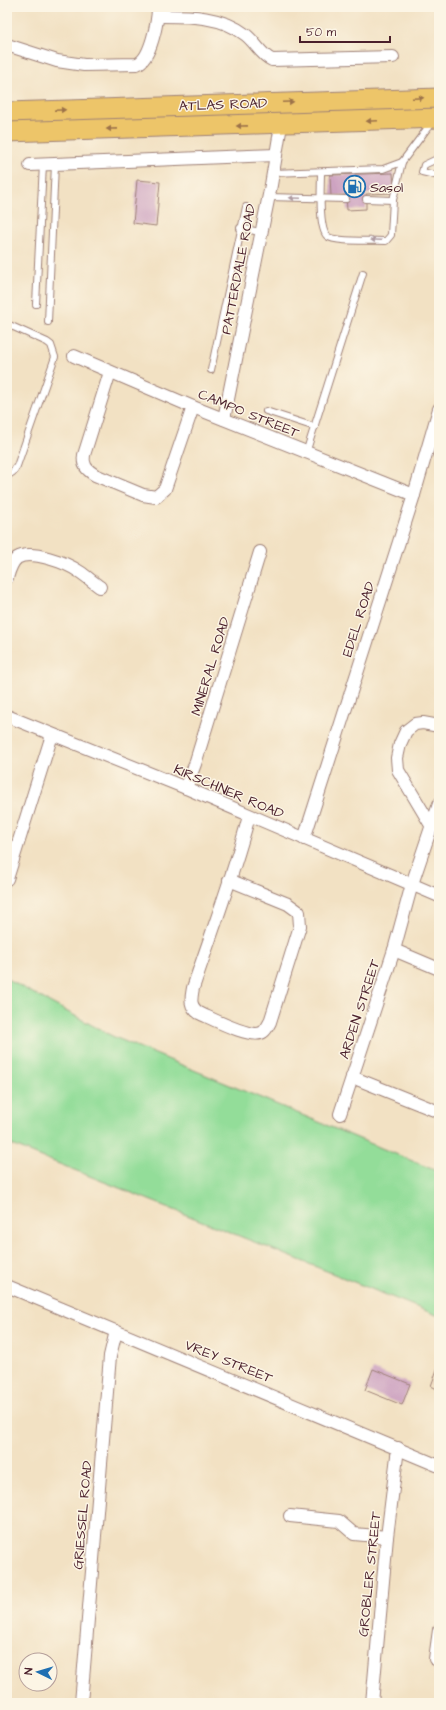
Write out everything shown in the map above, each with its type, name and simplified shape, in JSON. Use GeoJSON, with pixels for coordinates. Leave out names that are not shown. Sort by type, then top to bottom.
{"type":"FeatureCollection","features":[{"type":"Feature","properties":{"kind":"main road","name":"ATLAS ROAD"},"geometry":{"type":"LineString","coordinates":[[7,112],[439,98]]}},
{"type":"Feature","properties":{"kind":"main road"},"geometry":{"type":"LineString","coordinates":[[7,107],[35,111]]}},
{"type":"Feature","properties":{"kind":"main road","name":"ATLAS ROAD"},"geometry":{"type":"LineString","coordinates":[[7,132],[281,125],[437,119]]}},
{"type":"Feature","properties":{"kind":"main road"},"geometry":{"type":"LineString","coordinates":[[7,136],[28,131]]}},
{"type":"Feature","properties":{"kind":"street"},"geometry":{"type":"LineString","coordinates":[[7,45],[57,61],[84,65],[137,64],[143,61],[150,47],[158,11],[198,16],[236,29],[252,40],[264,56],[272,60],[393,57]]}},
{"type":"Feature","properties":{"kind":"street","name":"PATTERDALE ROAD"},"geometry":{"type":"LineString","coordinates":[[224,419],[260,232],[273,173],[281,125]]}},
{"type":"Feature","properties":{"kind":"street"},"geometry":{"type":"LineString","coordinates":[[30,165],[276,156]]}},
{"type":"Feature","properties":{"kind":"street","name":"CAMPO STREET"},"geometry":{"type":"LineString","coordinates":[[74,356],[193,407],[414,495]]}},
{"type":"Feature","properties":{"kind":"street"},"geometry":{"type":"LineString","coordinates":[[110,372],[83,460],[84,466],[88,471],[95,475],[143,495],[156,497],[165,489],[193,407]]}},
{"type":"Feature","properties":{"kind":"street","name":"EDEL ROAD"},"geometry":{"type":"LineString","coordinates":[[304,838],[414,495],[439,408]]}},
{"type":"Feature","properties":{"kind":"street","name":"MINERAL ROAD"},"geometry":{"type":"LineString","coordinates":[[186,788],[260,552]]}},
{"type":"Feature","properties":{"kind":"street"},"geometry":{"type":"LineString","coordinates":[[7,578],[11,565],[17,559],[30,555],[44,557],[73,568],[100,587]]}},
{"type":"Feature","properties":{"kind":"street","name":"KIRSCHNER ROAD"},"geometry":{"type":"LineString","coordinates":[[7,716],[186,788],[439,896]]}},
{"type":"Feature","properties":{"kind":"street"},"geometry":{"type":"LineString","coordinates":[[432,827],[398,770],[397,758],[400,744],[406,731],[415,724],[423,723],[439,726]]}},
{"type":"Feature","properties":{"kind":"street"},"geometry":{"type":"LineString","coordinates":[[7,879],[52,735]]}},
{"type":"Feature","properties":{"kind":"street","name":"ARDEN STREET"},"geometry":{"type":"LineString","coordinates":[[340,1114],[394,950],[412,884],[439,804]]}},
{"type":"Feature","properties":{"kind":"street"},"geometry":{"type":"LineString","coordinates":[[229,880],[288,904],[299,912],[300,917],[300,926],[270,1022],[262,1033],[257,1034],[244,1032],[198,1013],[193,1009],[191,1004],[193,988],[229,880],[242,844],[249,816]]}},
{"type":"Feature","properties":{"kind":"street","name":"ARDEN STREET"},"geometry":{"type":"LineString","coordinates":[[394,950],[439,969]]}},
{"type":"Feature","properties":{"kind":"street","name":"ARDEN STREET"},"geometry":{"type":"LineString","coordinates":[[352,1077],[439,1112]]}},
{"type":"Feature","properties":{"kind":"street","name":"VREY STREET"},"geometry":{"type":"LineString","coordinates":[[7,1286],[439,1466]]}},
{"type":"Feature","properties":{"kind":"street","name":"GRIESSEL ROAD"},"geometry":{"type":"LineString","coordinates":[[81,1703],[110,1356],[116,1331]]}},
{"type":"Feature","properties":{"kind":"street","name":"GROBLER STREET"},"geometry":{"type":"LineString","coordinates":[[372,1703],[387,1537],[398,1448]]}},
{"type":"Feature","properties":{"kind":"street"},"geometry":{"type":"LineString","coordinates":[[290,1516],[339,1521],[354,1534],[387,1537]]}},
{"type":"Feature","properties":{"kind":"street"},"geometry":{"type":"LineString","coordinates":[[435,1659],[439,1630]]}},
{"type":"Feature","properties":{"kind":"lane"},"geometry":{"type":"LineString","coordinates":[[321,172],[323,229],[327,235],[338,239],[386,241],[391,235],[393,200],[402,162],[437,119]]}},
{"type":"Feature","properties":{"kind":"lane"},"geometry":{"type":"LineString","coordinates":[[439,158],[424,165],[422,172],[425,174],[439,176]]}},
{"type":"Feature","properties":{"kind":"lane"},"geometry":{"type":"LineString","coordinates":[[273,173],[383,169],[402,162]]}},
{"type":"Feature","properties":{"kind":"lane"},"geometry":{"type":"LineString","coordinates":[[36,304],[43,164]]}},
{"type":"Feature","properties":{"kind":"lane"},"geometry":{"type":"LineString","coordinates":[[48,322],[55,164]]}},
{"type":"Feature","properties":{"kind":"lane"},"geometry":{"type":"LineString","coordinates":[[268,197],[346,199]]}},
{"type":"Feature","properties":{"kind":"lane"},"geometry":{"type":"LineString","coordinates":[[366,199],[393,200]]}},
{"type":"Feature","properties":{"kind":"lane"},"geometry":{"type":"LineString","coordinates":[[211,370],[240,228],[246,207]]}},
{"type":"Feature","properties":{"kind":"lane"},"geometry":{"type":"LineString","coordinates":[[240,228],[260,232]]}},
{"type":"Feature","properties":{"kind":"lane"},"geometry":{"type":"LineString","coordinates":[[306,453],[363,273]]}},
{"type":"Feature","properties":{"kind":"lane"},"geometry":{"type":"LineString","coordinates":[[7,324],[47,342],[51,345],[55,357],[17,466],[13,472],[7,476]]}},
{"type":"Feature","properties":{"kind":"lane"},"geometry":{"type":"LineString","coordinates":[[266,411],[314,427]]}},
{"type":"Feature","properties":{"kind":"green space"},"geometry":{"type":"Polygon","coordinates":[[[7,979],[112,1036],[439,1172],[439,1316],[7,1143],[7,979]]]}},
{"type":"Feature","properties":{"kind":"building"},"geometry":{"type":"Polygon","coordinates":[[[393,173],[394,193],[366,194],[366,209],[347,210],[346,195],[331,196],[330,175],[393,173]]]}},
{"type":"Feature","properties":{"kind":"building"},"geometry":{"type":"Polygon","coordinates":[[[137,180],[160,182],[156,226],[133,223],[137,180]]]}},
{"type":"Feature","properties":{"kind":"building"},"geometry":{"type":"Polygon","coordinates":[[[439,1364],[439,1390],[431,1386],[439,1364]]]}},
{"type":"Feature","properties":{"kind":"building"},"geometry":{"type":"Polygon","coordinates":[[[373,1369],[410,1384],[402,1405],[365,1390],[373,1369]]]}},
{"type":"Feature","properties":{"kind":"place","name":"Sasol"},"geometry":{"type":"Point","coordinates":[355,187]}}]}
